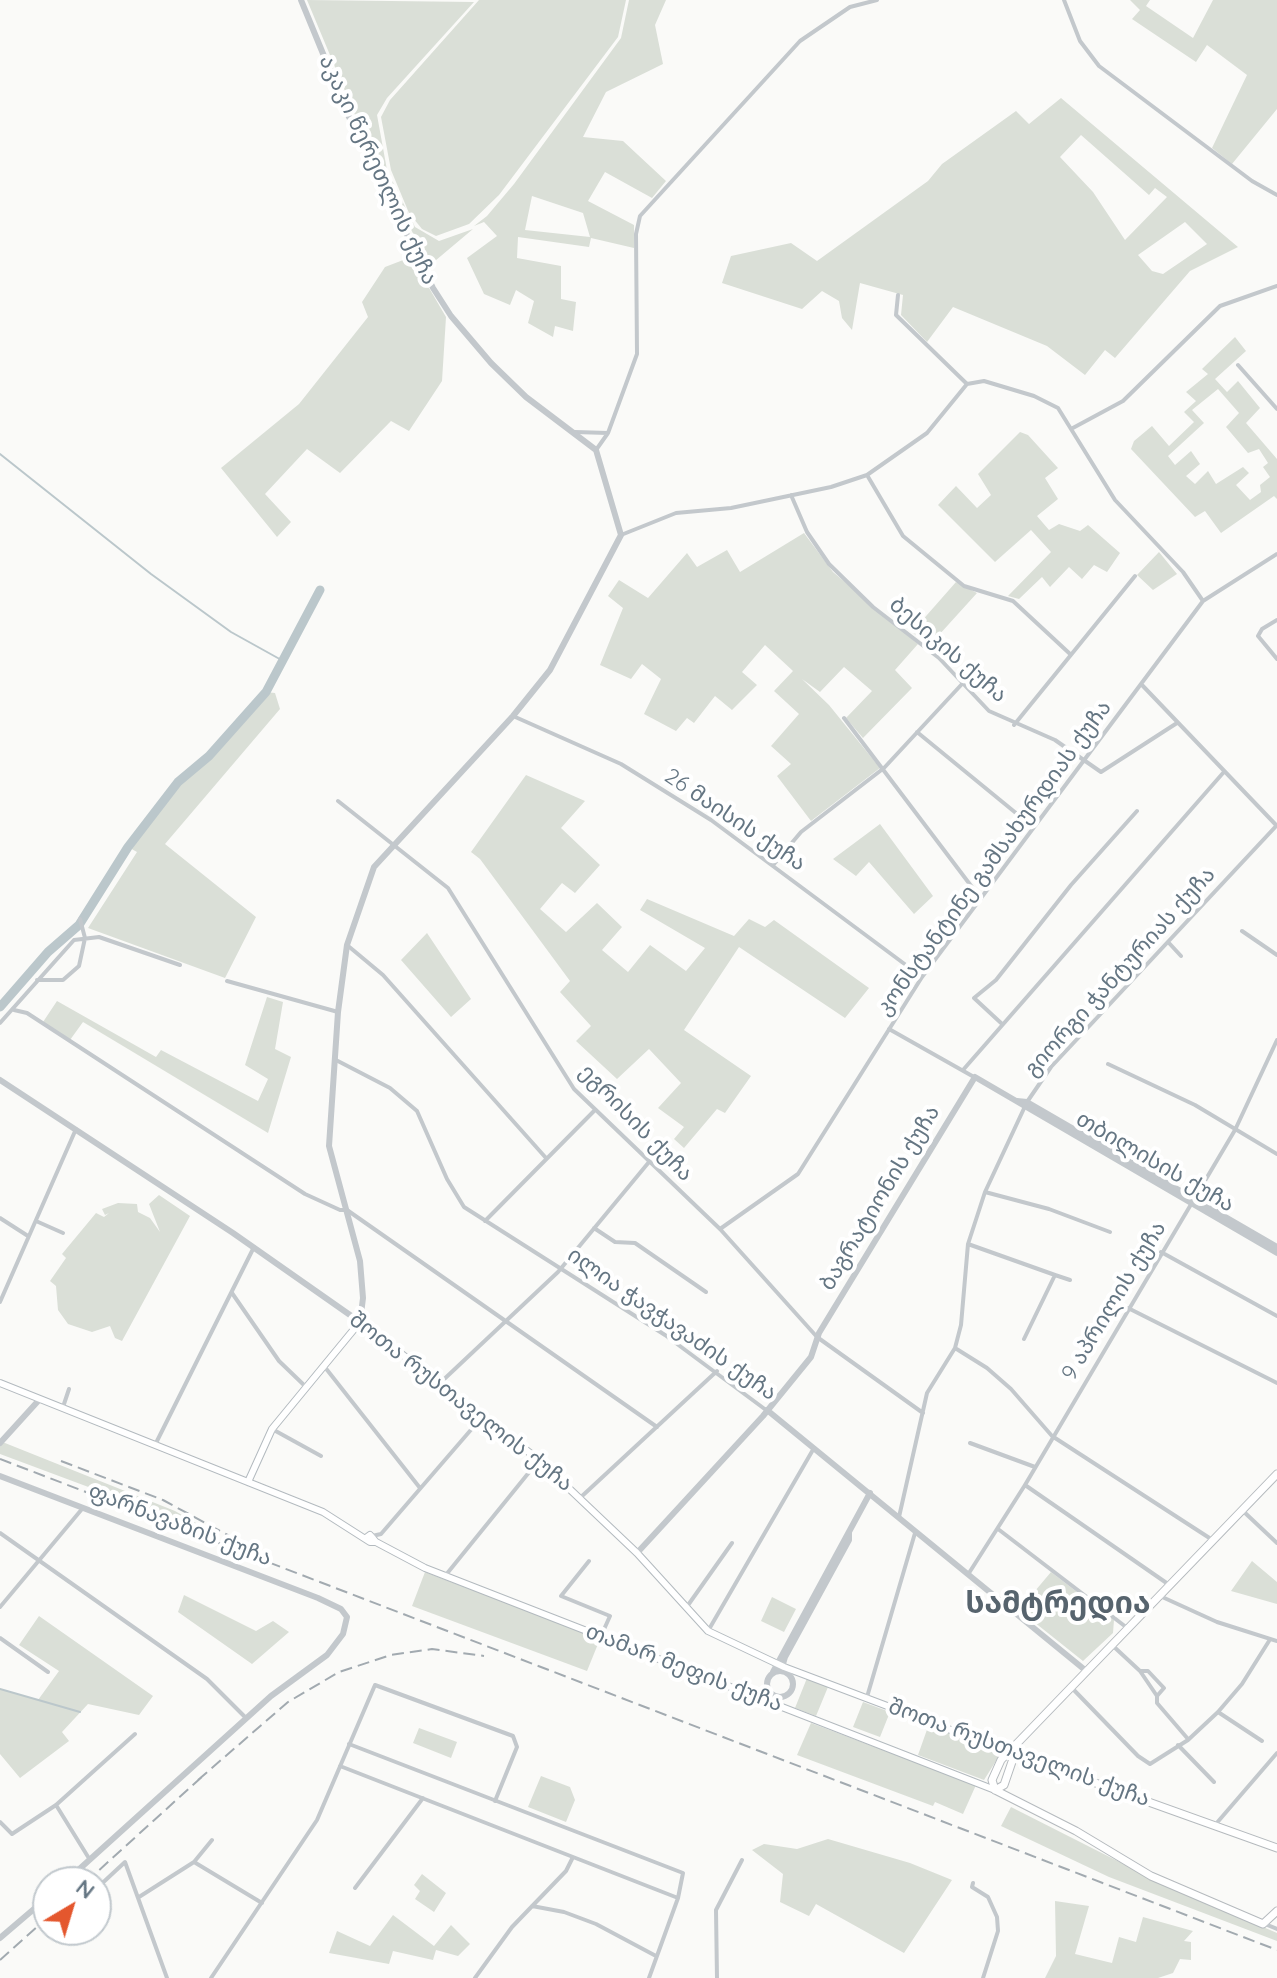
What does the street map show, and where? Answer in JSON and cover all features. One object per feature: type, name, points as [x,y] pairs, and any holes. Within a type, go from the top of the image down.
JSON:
[{"type":"main road","points":[[248,1482],[272,1429],[360,1322]]},
{"type":"main road","name":"შოთა რუსთაველის ქუჩა","points":[[360,1322],[483,1415],[581,1497],[708,1631],[775,1664],[1016,1755],[1277,1848]]},
{"type":"main road","name":"თამარ მეფის ქუჩა","points":[[0,1383],[326,1513],[444,1576],[995,1790]]},
{"type":"main road","points":[[995,1790],[1004,1785],[1019,1744],[1070,1686],[1277,1474]]},
{"type":"main road","points":[[1000,1749],[1019,1744]]},
{"type":"main road","points":[[1016,1755],[992,1780],[995,1790],[1076,1831],[1151,1876],[1263,1924],[1277,1911]]},
{"type":"street","name":"აკაკი წერეთლის ქუჩა","points":[[301,0],[349,117],[403,230],[451,316],[526,397],[596,450]]},
{"type":"street","points":[[621,535],[596,450],[608,433],[637,354],[636,234],[641,215],[800,41],[850,7],[877,0]]},
{"type":"street","points":[[1064,0],[1080,41],[1099,66],[1252,181],[1277,195]]},
{"type":"street","points":[[1071,429],[1123,401],[1220,306],[1277,286]]},
{"type":"street","points":[[898,295],[896,315],[967,384]]},
{"type":"street","points":[[1238,365],[1277,409]]},
{"type":"street","points":[[360,1322],[363,1298],[360,1261],[329,1146],[338,1012],[347,945],[374,867],[513,716],[550,670],[621,535],[676,513],[731,508],[867,475],[927,433],[967,384],[984,381],[1042,399],[1058,408],[1115,500],[1183,572],[1203,601]]},
{"type":"street","points":[[575,432],[608,433]]},
{"type":"street","points":[[867,475],[903,536],[964,586],[1013,601],[1069,653]]},
{"type":"street","name":"ბესიკის ქუჩა","points":[[791,495],[807,532],[829,564],[873,607],[939,658],[989,711],[1014,725],[1055,740],[1083,760]]},
{"type":"street","name":"კონსტანტინე გამსახურდიას ქუჩა","points":[[720,1229],[798,1174],[922,977],[1203,601],[1277,554]]},
{"type":"street","points":[[1014,725],[1069,653],[1135,576]]},
{"type":"street","points":[[1277,620],[1258,636],[1277,659]]},
{"type":"street","points":[[774,864],[801,832],[884,768],[962,684]]},
{"type":"street","points":[[1142,685],[1223,773],[1277,825]]},
{"type":"street","name":"26 მაისის ქუჩა","points":[[513,716],[621,764],[774,864],[922,977]]},
{"type":"street","points":[[844,718],[981,899]]},
{"type":"street","points":[[1083,760],[1101,772],[1109,770],[1177,723]]},
{"type":"street","points":[[917,732],[1034,828]]},
{"type":"street","points":[[963,1070],[1223,773]]},
{"type":"street","name":"ეგრისის ქუჩა","points":[[338,801],[448,888],[574,1089],[720,1229],[817,1337],[923,1413]]},
{"type":"street","points":[[1001,1023],[974,998],[996,980],[1071,885],[1137,811]]},
{"type":"street","name":"გიორგი ჭანტურიას ქუჩა","points":[[899,1517],[932,1383],[955,1348],[963,1313],[968,1244],[985,1192],[1026,1105],[1051,1067],[1277,825]]},
{"type":"street","points":[[37,980],[63,980],[76,972],[83,957],[85,938],[81,921]]},
{"type":"street","points":[[1242,931],[1277,955]]},
{"type":"street","points":[[0,1023],[74,940],[99,937],[180,965]]},
{"type":"street","points":[[1169,943],[1181,956]]},
{"type":"street","points":[[347,945],[383,975],[546,1158]]},
{"type":"street","points":[[227,981],[338,1012]]},
{"type":"street","points":[[14,1010],[27,1013],[305,1194],[347,1210],[657,1427]]},
{"type":"street","name":"თბილისის ქუჩა","points":[[889,1029],[1277,1250]]},
{"type":"street","name":"9 აპრილის ქუჩა","points":[[969,1573],[1025,1485],[1235,1130],[1277,1040]]},
{"type":"street","name":"ილია ჭავჭავაძის ქუჩა","points":[[334,1059],[390,1088],[417,1111],[447,1179],[464,1207],[717,1371],[1085,1670]]},
{"type":"street","points":[[1108,1064],[1195,1105],[1277,1154]]},
{"type":"street","name":"ბაგრატიონის ქუჩა","points":[[637,1553],[811,1357],[817,1337],[975,1077]]},
{"type":"street","name":"შოთა რუსთაველის ქუჩა","points":[[0,1080],[254,1247],[360,1322]]},
{"type":"street","points":[[485,1221],[595,1110]]},
{"type":"street","points":[[0,1302],[76,1129]]},
{"type":"street","points":[[440,1383],[561,1269],[649,1162]]},
{"type":"street","points":[[985,1192],[1049,1209],[1110,1232]]},
{"type":"street","points":[[0,1218],[29,1237]]},
{"type":"street","points":[[36,1221],[63,1233]]},
{"type":"street","points":[[594,1228],[615,1242],[635,1243],[706,1292]]},
{"type":"street","points":[[968,1244],[1070,1280]]},
{"type":"street","points":[[154,1446],[254,1247]]},
{"type":"street","points":[[1161,1252],[1277,1316]]},
{"type":"street","points":[[1024,1339],[1055,1275]]},
{"type":"street","points":[[232,1293],[279,1361],[306,1387]]},
{"type":"street","points":[[1128,1308],[1277,1383]]},
{"type":"street","points":[[955,1348],[987,1368],[1011,1389],[1052,1436],[1211,1540]]},
{"type":"street","points":[[324,1366],[420,1488]]},
{"type":"street","points":[[581,1497],[717,1371]]},
{"type":"street","points":[[62,1409],[69,1389]]},
{"type":"street","points":[[0,1443],[39,1400]]},
{"type":"street","points":[[370,1538],[381,1534],[483,1415]]},
{"type":"street","points":[[272,1429],[321,1456]]},
{"type":"street","points":[[970,1443],[1035,1467]]},
{"type":"street","points":[[708,1631],[814,1448]]},
{"type":"street","points":[[444,1576],[539,1460]]},
{"type":"street","name":"ფარნავაზის ქუჩა","points":[[0,1476],[318,1598],[346,1613],[347,1623],[335,1646],[246,1718]]},
{"type":"street","points":[[1025,1485],[1170,1586]]},
{"type":"street","points":[[769,1701],[766,1683],[775,1664],[870,1493]]},
{"type":"street","points":[[0,1607],[84,1507]]},
{"type":"street","points":[[1241,1510],[1277,1543]]},
{"type":"street","points":[[998,1529],[1127,1628]]},
{"type":"street","points":[[867,1697],[916,1530]]},
{"type":"street","points":[[777,1704],[793,1686],[784,1667],[785,1657],[849,1540],[849,1532]]},
{"type":"street","points":[[0,1533],[207,1679],[246,1718],[83,1866]]},
{"type":"street","points":[[686,1608],[732,1543]]},
{"type":"street","points":[[589,1561],[561,1596],[610,1616],[601,1636]]},
{"type":"street","points":[[1160,1596],[1217,1622],[1269,1641],[1277,1641]]},
{"type":"street","points":[[0,1638],[48,1672]]},
{"type":"street","points":[[1070,1686],[1145,1763],[1150,1764],[1188,1740],[1218,1712],[1242,1684],[1269,1641]]},
{"type":"street","points":[[1111,1644],[1140,1671],[1157,1696],[1157,1703],[1188,1740]]},
{"type":"street","points":[[1140,1671],[1148,1671],[1164,1688],[1157,1696]]},
{"type":"street","points":[[773,1672],[789,1674]]},
{"type":"street","points":[[211,1978],[317,1820],[371,1688],[379,1685],[513,1736],[517,1747],[495,1801]]},
{"type":"street","points":[[769,1692],[778,1697],[785,1696]]},
{"type":"street","points":[[1218,1712],[1262,1741]]},
{"type":"street","points":[[0,1822],[12,1834],[56,1805],[135,1734]]},
{"type":"street","points":[[349,1744],[683,1873],[678,1898],[649,1978]]},
{"type":"street","points":[[1178,1745],[1214,1782]]},
{"type":"street","points":[[1215,1825],[1277,1753]]},
{"type":"street","points":[[340,1766],[678,1898]]},
{"type":"street","points":[[355,1888],[423,1798]]},
{"type":"street","points":[[56,1805],[90,1860]]},
{"type":"street","points":[[139,1897],[194,1862],[212,1840]]},
{"type":"street","points":[[475,1978],[532,1906],[566,1871],[573,1857]]},
{"type":"street","points":[[717,1978],[716,1910],[742,1860]]},
{"type":"street","points":[[112,1874],[125,1862],[167,1978]]},
{"type":"street","points":[[194,1862],[262,1903]]},
{"type":"street","points":[[973,1883],[972,1887],[988,1897],[997,1917],[998,1931],[983,1978]]},
{"type":"street","points":[[532,1906],[564,1912],[596,1924],[656,1956]]},
{"type":"street","points":[[2,1933],[32,1910]]},
{"type":"street","points":[[1263,1924],[1277,1929]]},
{"type":"shaded area","points":[[307,0],[474,2],[387,98],[377,115],[387,170],[415,227],[439,241],[473,229],[429,266],[355,115]]},
{"type":"shaded area","points":[[479,0],[626,0],[618,37],[499,195],[469,224],[436,236],[422,229],[409,213],[391,170],[381,117],[390,100]]},
{"type":"shaded area","points":[[629,0],[666,0],[655,25],[663,64],[606,92],[583,137],[623,141],[666,181],[652,198],[605,172],[588,201],[634,225],[634,248],[591,238],[589,247],[518,237],[517,258],[561,266],[561,299],[576,302],[573,331],[555,326],[553,337],[528,323],[534,301],[516,290],[510,305],[484,294],[467,258],[497,236],[484,222],[474,226],[487,216],[514,184],[621,38]],"holes":[[[532,196],[583,213],[590,237],[525,230]]]},
{"type":"shaded area","points":[[1130,0],[1150,0],[1146,6],[1193,38],[1213,0],[1277,0],[1277,109],[1232,164],[1212,148],[1247,75],[1207,45],[1196,62],[1132,19],[1140,10]]},
{"type":"shaded area","points":[[1061,98],[1238,247],[1190,271],[1115,358],[1105,350],[1085,375],[1047,346],[953,307],[927,342],[901,315],[903,295],[860,283],[852,330],[842,318],[839,301],[822,291],[802,309],[722,283],[731,256],[791,243],[817,261],[928,181],[942,164],[1016,111],[1029,124]],"holes":[[[1081,135],[1149,195],[1155,188],[1167,197],[1125,240],[1093,192],[1060,157]],[[1185,222],[1207,244],[1163,274],[1152,271],[1138,255]]]},
{"type":"shaded area","points":[[411,257],[446,317],[442,381],[409,431],[391,421],[340,473],[307,449],[265,494],[291,522],[277,537],[221,468],[299,404],[368,317],[362,302],[385,267]]},
{"type":"shaded area","points":[[1235,337],[1246,351],[1215,379],[1227,392],[1238,381],[1260,408],[1246,423],[1277,459],[1277,499],[1274,496],[1221,533],[1205,511],[1195,517],[1131,449],[1134,441],[1152,426],[1169,446],[1194,422],[1184,412],[1196,401],[1186,392],[1208,374],[1202,369]],"holes":[[[1218,389],[1239,413],[1226,427],[1248,453],[1259,449],[1268,463],[1263,467],[1270,477],[1260,485],[1261,492],[1250,500],[1236,485],[1249,473],[1243,467],[1216,484],[1208,471],[1195,484],[1186,476],[1200,464],[1191,451],[1175,465],[1168,456],[1204,423],[1192,410]]]},
{"type":"shaded area","points":[[1020,432],[1028,435],[1058,468],[1045,478],[1058,499],[1037,516],[1049,530],[1059,524],[1080,531],[1088,525],[1120,553],[1107,572],[1094,565],[1082,579],[1069,567],[1050,587],[1042,577],[1019,599],[1008,596],[1051,552],[1031,530],[995,562],[938,505],[956,486],[977,508],[991,495],[978,474]]},
{"type":"shaded area","points":[[804,533],[833,572],[918,644],[895,670],[912,688],[863,738],[846,718],[872,691],[844,667],[820,692],[802,679],[829,705],[880,768],[811,821],[777,776],[791,764],[771,746],[799,714],[774,691],[793,671],[765,645],[742,672],[757,685],[732,710],[715,696],[694,723],[687,718],[676,731],[644,714],[661,679],[642,664],[631,679],[600,665],[623,608],[608,596],[619,580],[648,598],[687,553],[697,567],[727,550],[740,572]]},
{"type":"shaded area","points":[[1159,552],[1177,574],[1153,590],[1137,575]]},
{"type":"shaded area","points":[[956,582],[977,593],[929,646],[912,632]]},
{"type":"shaded area","points":[[266,692],[275,693],[280,709],[165,844],[256,917],[225,978],[88,928],[137,852],[128,847],[178,782],[209,756]]},
{"type":"shaded area","points":[[526,775],[585,801],[561,828],[600,865],[575,893],[562,883],[540,909],[566,932],[597,903],[622,927],[602,950],[628,972],[650,945],[686,971],[705,948],[640,910],[647,899],[734,936],[749,919],[765,927],[774,920],[869,988],[845,1018],[739,947],[684,1030],[751,1076],[725,1113],[717,1109],[684,1148],[674,1139],[684,1127],[658,1108],[681,1083],[649,1049],[617,1079],[576,1041],[591,1026],[560,992],[570,981],[480,859],[471,852]]},
{"type":"shaded area","points":[[880,824],[933,896],[914,914],[869,862],[856,876],[833,859]]},
{"type":"shaded area","points":[[427,933],[471,999],[451,1017],[401,960]]},
{"type":"shaded area","points":[[267,997],[283,1002],[275,1049],[291,1057],[268,1133],[83,1022],[70,1040],[43,1022],[57,1001],[156,1057],[161,1050],[258,1101],[268,1079],[245,1065]]},
{"type":"shaded area","points":[[159,1195],[190,1216],[122,1341],[115,1338],[110,1326],[92,1332],[68,1324],[58,1310],[56,1286],[50,1281],[66,1258],[62,1254],[96,1213],[104,1217],[109,1213],[105,1215],[102,1209],[118,1203],[137,1204],[138,1212],[150,1218],[160,1232],[149,1204]]},
{"type":"shaded area","points":[[0,1441],[175,1511],[217,1535],[0,1454]]},
{"type":"shaded area","points":[[1252,1561],[1277,1582],[1277,1604],[1231,1591]]},
{"type":"shaded area","points":[[425,1572],[600,1639],[587,1671],[412,1606]]},
{"type":"shaded area","points":[[1051,1572],[1114,1620],[1113,1633],[1083,1661],[1019,1610]]},
{"type":"shaded area","points":[[184,1595],[256,1631],[273,1621],[289,1632],[252,1664],[178,1612]]},
{"type":"shaded area","points":[[772,1597],[796,1609],[784,1632],[761,1621]]},
{"type":"shaded area","points":[[39,1616],[153,1696],[139,1715],[88,1704],[62,1732],[69,1741],[20,1778],[0,1754],[0,1689],[38,1700],[59,1671],[19,1645]]},
{"type":"shaded area","points":[[807,1678],[828,1687],[816,1716],[795,1708]]},
{"type":"shaded area","points":[[863,1702],[890,1712],[880,1737],[853,1727]]},
{"type":"shaded area","points":[[811,1723],[976,1785],[963,1814],[935,1802],[933,1806],[797,1755]]},
{"type":"shaded area","points":[[929,1724],[1001,1753],[984,1780],[918,1755]]},
{"type":"shaded area","points":[[419,1728],[457,1742],[451,1758],[413,1743]]},
{"type":"shaded area","points":[[541,1776],[570,1787],[575,1800],[566,1822],[528,1807]]},
{"type":"shaded area","points":[[1011,1807],[1157,1881],[1277,1933],[1277,1941],[1109,1877],[1001,1826]]},
{"type":"shaded area","points":[[828,1839],[910,1863],[952,1880],[904,1953],[816,1904],[809,1916],[780,1902],[783,1874],[752,1850],[764,1844],[797,1849]]},
{"type":"shaded area","points":[[422,1874],[446,1893],[434,1912],[415,1899],[420,1891],[414,1885]]},
{"type":"shaded area","points":[[1055,1901],[1089,1906],[1075,1954],[1112,1963],[1119,1937],[1136,1942],[1143,1917],[1193,1931],[1184,1941],[1191,1942],[1191,1960],[1180,1959],[1173,1973],[1158,1978],[1045,1978],[1056,1956]]},
{"type":"shaded area","points":[[393,1915],[434,1946],[451,1925],[470,1944],[458,1956],[436,1950],[433,1960],[393,1951],[389,1964],[329,1953],[337,1931],[370,1946]]},
{"type":"waterway","points":[[0,454],[151,574],[231,632],[285,662]]},
{"type":"waterway","points":[[0,1007],[48,952],[79,925],[128,847],[178,782],[209,756],[266,692],[320,590]]},
{"type":"waterway","points":[[0,1689],[80,1712]]},
{"type":"railway","points":[[0,1459],[1277,1950]]},
{"type":"railway","points":[[61,1461],[163,1500],[246,1545]]},
{"type":"railway","points":[[198,1780],[288,1702],[339,1672],[391,1655],[432,1649],[484,1656]]},
{"type":"railway","points":[[104,1866],[205,1774]]},
{"type":"railway","points":[[0,1960],[32,1931]]},
{"type":"district","name":"სამტრედია","points":[[1058,1604]]}]
